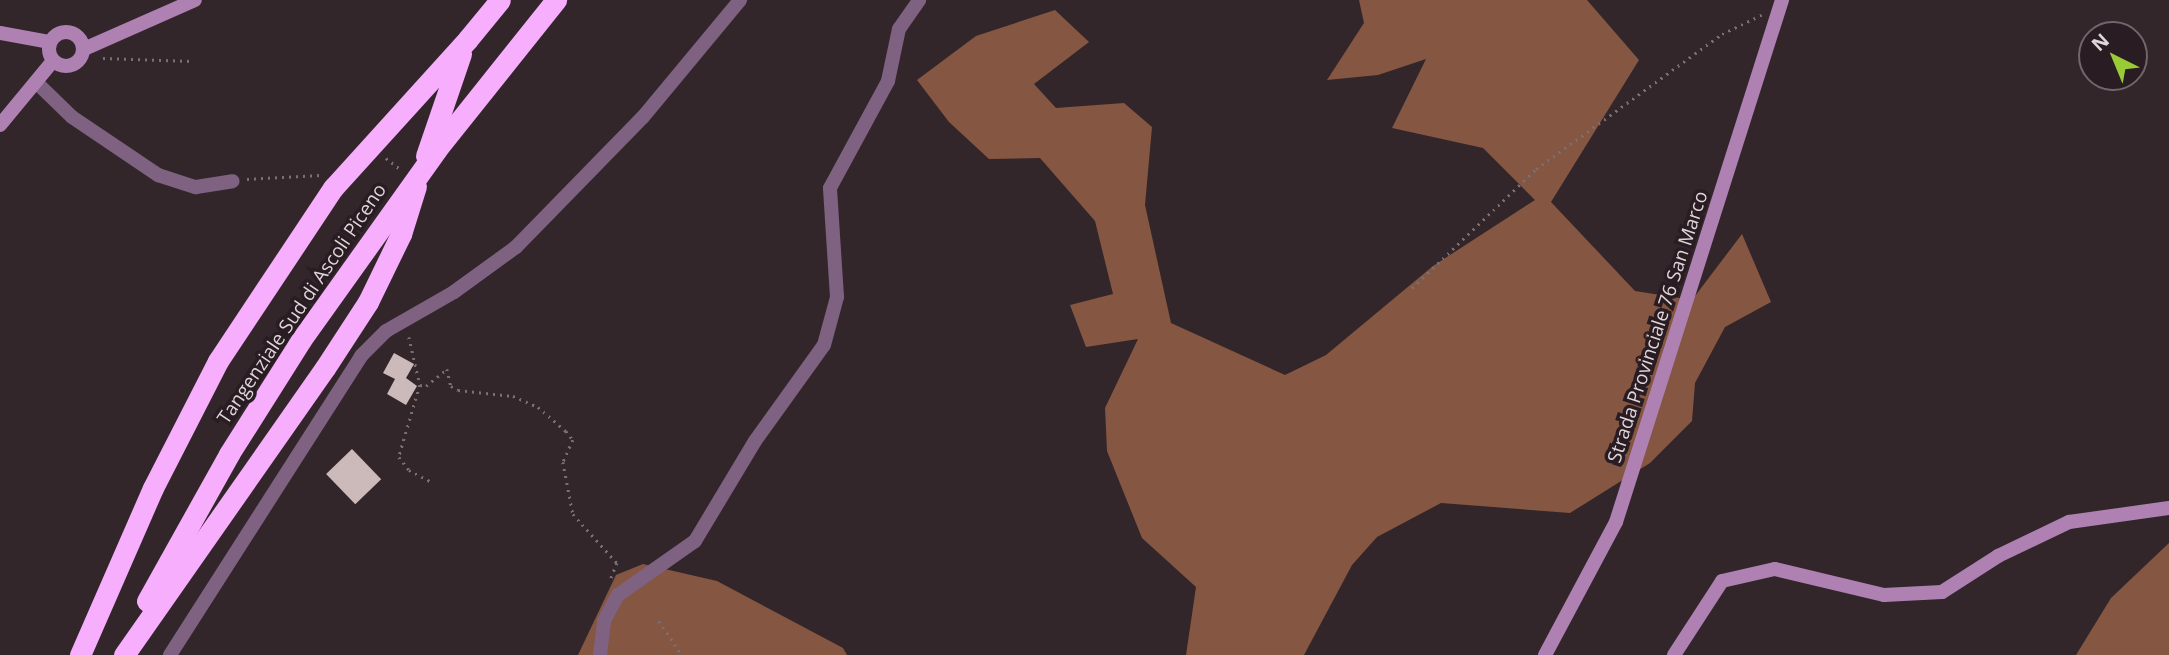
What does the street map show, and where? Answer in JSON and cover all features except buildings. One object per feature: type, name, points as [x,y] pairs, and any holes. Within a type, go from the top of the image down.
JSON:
[{"type":"highway","points":[[80,655],[153,488],[218,361],[333,188],[500,0]]},
{"type":"highway","name":"Tangenziale Sud di Ascoli Piceno","points":[[117,655],[229,454],[301,340],[437,149],[556,0]]},
{"type":"highway","points":[[124,655],[368,302],[401,234],[444,98],[468,39]]},
{"type":"street","points":[[53,61],[71,65],[83,53],[195,0]]},
{"type":"street","points":[[170,655],[361,356],[386,331],[454,292],[516,247],[643,117],[740,0]]},
{"type":"street","points":[[600,655],[604,621],[618,595],[695,541],[755,441],[824,345],[837,297],[830,188],[887,81],[899,29],[919,0]]},
{"type":"street","name":"Strada Provinciale 76 San Marco","points":[[1545,655],[1616,522],[1782,2]]},
{"type":"street","points":[[0,33],[50,41],[61,32],[73,33],[83,53]]},
{"type":"street","points":[[0,125],[38,84],[53,61],[50,41]]},
{"type":"street","points":[[38,84],[72,117],[158,175],[196,187],[233,181]]},
{"type":"street","points":[[1674,655],[1722,580],[1776,569],[1884,595],[1942,592],[1998,556],[2069,522],[2169,508]]},
{"type":"path","points":[[1412,288],[1536,169],[1722,34],[1782,2]]},
{"type":"path","points":[[83,53],[192,61]]},
{"type":"path","points":[[408,331],[420,385],[399,457],[409,470],[432,482]]},
{"type":"path","points":[[420,385],[426,386],[447,369],[451,386],[458,390],[513,396],[538,407],[566,430],[573,440],[563,462],[573,514],[617,563],[607,589]]},
{"type":"path","points":[[659,621],[682,655]]},
{"type":"shaded area","points":[[1359,0],[1587,0],[1639,60],[1551,202],[1635,291],[1692,300],[1742,234],[1771,302],[1725,327],[1695,383],[1692,421],[1650,463],[1570,513],[1441,503],[1377,537],[1352,565],[1304,655],[1186,655],[1196,587],[1142,538],[1107,451],[1105,408],[1138,339],[1086,347],[1070,305],[1113,294],[1095,221],[1040,158],[989,159],[949,122],[917,80],[976,36],[1055,10],[1089,42],[1034,84],[1056,108],[1124,103],[1152,127],[1145,205],[1171,323],[1285,375],[1326,355],[1433,266],[1535,200],[1483,148],[1392,128],[1426,59],[1378,75],[1327,80],[1364,23]]},
{"type":"shaded area","points":[[2169,543],[2169,655],[2076,655],[2111,598]]},
{"type":"shaded area","points":[[643,564],[717,581],[843,648],[847,655],[578,655],[616,575]]}]
